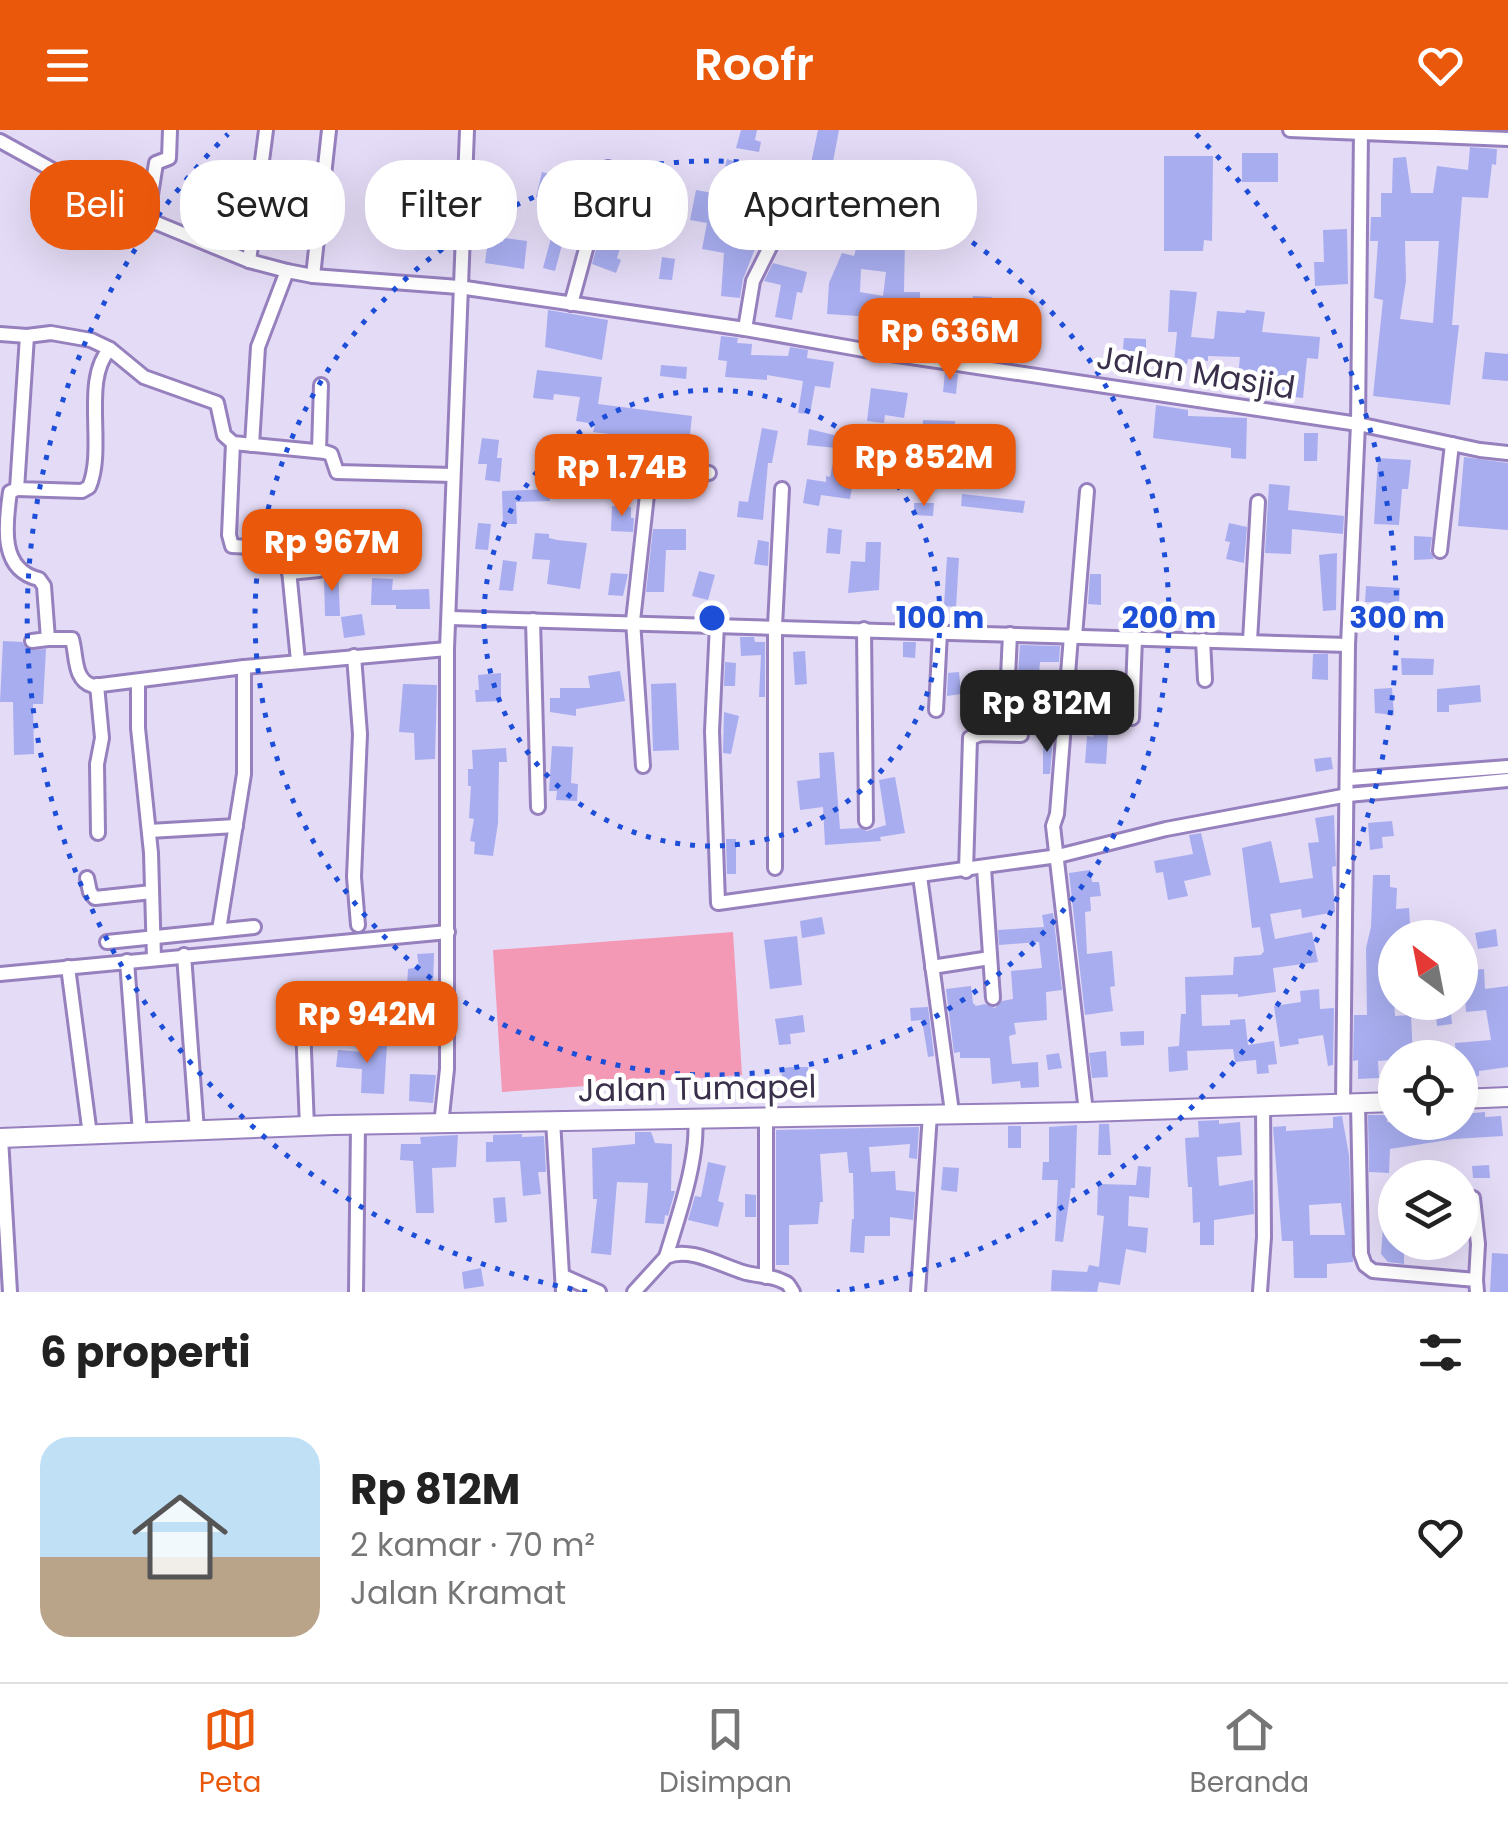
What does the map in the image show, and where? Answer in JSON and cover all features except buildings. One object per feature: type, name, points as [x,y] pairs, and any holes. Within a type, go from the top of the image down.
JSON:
[{"type":"street","points":[[160,161],[169,158],[170,130]]},
{"type":"street","points":[[249,261],[266,130]]},
{"type":"street","points":[[313,276],[329,130]]},
{"type":"street","points":[[441,1125],[447,1069],[447,649],[467,130]]},
{"type":"street","points":[[1290,130],[1508,139]]},
{"type":"street","points":[[1361,131],[1358,424],[1348,645],[1351,1103],[1361,1254],[1365,1265],[1373,1271],[1476,1286],[1477,1260]]},
{"type":"street","name":"Jalan Masjid","points":[[0,141],[36,160]]},
{"type":"street","name":"Jalan Masjid","points":[[160,225],[249,261],[313,276],[459,287],[746,329],[1358,424],[1508,453]]},
{"type":"street","points":[[571,304],[586,250]]},
{"type":"street","points":[[746,329],[752,281],[768,250]]},
{"type":"street","points":[[252,446],[259,340],[286,271]]},
{"type":"street","points":[[0,334],[69,336],[110,349],[144,378],[217,403],[224,435],[232,444],[319,450],[331,454],[338,472],[452,475]]},
{"type":"street","points":[[17,489],[28,336]]},
{"type":"street","points":[[48,639],[42,581],[18,572],[7,554],[10,492],[82,491],[89,487],[94,472],[98,374],[110,349]]},
{"type":"street","points":[[319,450],[321,384]]},
{"type":"street","points":[[232,444],[232,546],[306,550]]},
{"type":"street","points":[[1440,551],[1452,444]]},
{"type":"street","points":[[561,457],[644,462],[650,468],[709,473]]},
{"type":"street","points":[[643,766],[633,621],[650,468]]},
{"type":"street","points":[[775,868],[775,626],[782,489]]},
{"type":"street","points":[[1086,1112],[1054,832],[1087,491]]},
{"type":"street","points":[[1250,642],[1258,502]]},
{"type":"street","points":[[287,550],[298,662]]},
{"type":"street","points":[[289,573],[319,570]]},
{"type":"street","points":[[450,618],[1348,645]]},
{"type":"street","points":[[533,620],[538,807]]},
{"type":"street","points":[[717,624],[712,732],[718,903],[920,876],[967,865],[984,868],[1058,856],[1348,787],[1508,768]]},
{"type":"street","points":[[864,629],[866,821]]},
{"type":"street","points":[[936,710],[940,632]]},
{"type":"street","points":[[988,734],[989,703],[1006,699],[1010,634]]},
{"type":"street","points":[[1132,718],[1135,638]]},
{"type":"street","points":[[32,641],[72,639],[79,675],[87,684],[97,686],[244,667],[447,649]]},
{"type":"street","points":[[1203,640],[1205,680]]},
{"type":"street","points":[[354,656],[360,734],[354,877],[358,925]]},
{"type":"street","points":[[219,930],[244,774],[244,667]]},
{"type":"street","points":[[138,682],[154,948]]},
{"type":"street","points":[[97,686],[102,738],[97,764],[98,832]]},
{"type":"street","points":[[967,865],[970,738],[1021,735]]},
{"type":"street","points":[[1348,787],[1508,780]]},
{"type":"street","points":[[149,831],[236,826]]},
{"type":"street","points":[[984,868],[993,998]]},
{"type":"street","points":[[920,876],[952,1112]]},
{"type":"street","points":[[87,878],[95,898],[152,892]]},
{"type":"street","points":[[0,974],[127,961],[154,948],[219,930],[254,927]]},
{"type":"street","points":[[107,942],[184,955],[448,929]]},
{"type":"street","points":[[184,955],[197,1131]]},
{"type":"street","points":[[932,967],[990,958]]},
{"type":"street","points":[[127,961],[140,1133]]},
{"type":"street","points":[[68,967],[90,1135]]},
{"type":"street","points":[[302,1000],[307,1127]]},
{"type":"street","points":[[1478,1098],[1508,1097]]},
{"type":"street","name":"Jalan Tumapel","points":[[1,1138],[358,1125],[1086,1112],[1378,1102]]},
{"type":"street","points":[[1260,1292],[1264,1237],[1263,1106]]},
{"type":"street","points":[[918,1292],[930,1114]]},
{"type":"street","points":[[766,1117],[766,1277]]},
{"type":"street","points":[[666,1257],[692,1158],[696,1118]]},
{"type":"street","points":[[553,1120],[563,1292]]},
{"type":"street","points":[[356,1292],[358,1125]]},
{"type":"street","points":[[1,1138],[10,1292]]},
{"type":"street","points":[[634,1292],[673,1254],[690,1255],[788,1284],[792,1292]]},
{"type":"street","points":[[563,1276],[599,1292]]},
{"type":"shaded area","points":[[733,932],[742,1075],[502,1092],[493,950]]}]
